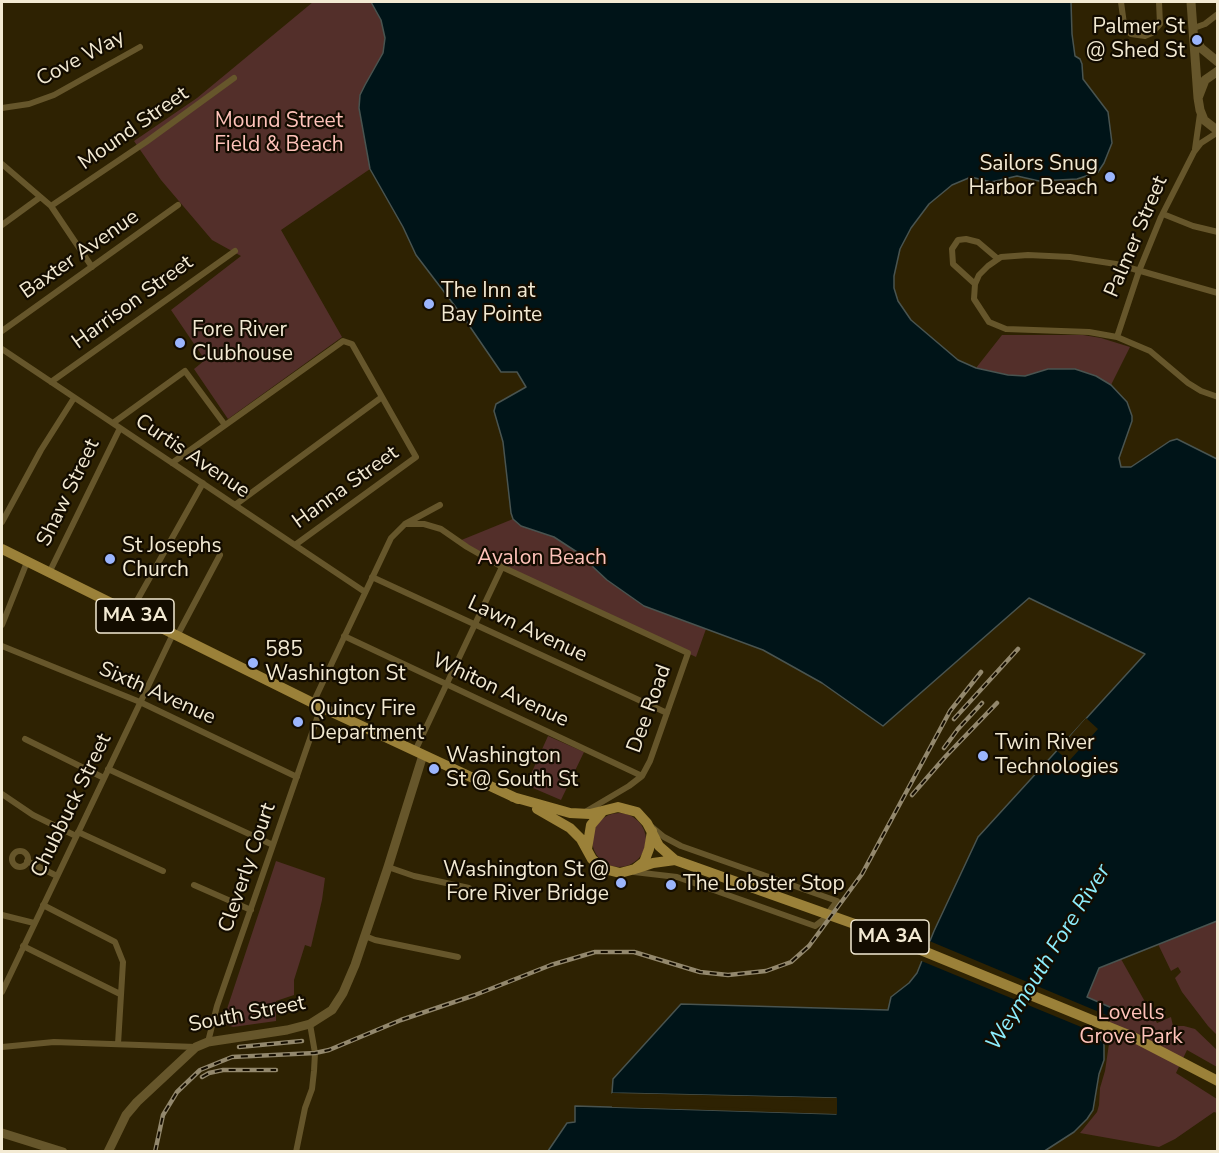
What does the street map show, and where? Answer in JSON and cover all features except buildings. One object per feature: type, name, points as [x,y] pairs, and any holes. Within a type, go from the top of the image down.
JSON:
[{"type":"main road","points":[[1191,2],[1200,111],[1204,120],[1218,132]]},
{"type":"main road","points":[[1194,28],[1201,48],[1218,62]]},
{"type":"main road","points":[[1198,98],[1205,80],[1218,71]]},
{"type":"main road","name":"MA 3A","points":[[2,549],[317,705],[513,797],[570,828],[592,858],[608,870],[620,873],[653,863],[675,860]]},
{"type":"main road","name":"South Street","points":[[196,1047],[208,1042],[287,1030],[310,1024],[332,1010],[343,993],[365,936],[388,867],[419,753]]},
{"type":"main road","name":"MA 3A","points":[[513,797],[559,811],[581,814],[618,807],[636,812],[650,827],[659,846],[675,860],[886,935],[1133,1037],[1218,1081]]},
{"type":"main road","points":[[587,849],[591,825],[604,810]]},
{"type":"main road","points":[[632,871],[647,856],[650,827]]},
{"type":"main road","points":[[108,1152],[126,1115],[196,1047]]},
{"type":"main road","points":[[2,1133],[63,1152]]},
{"type":"street","points":[[1121,2],[1126,30],[1136,36],[1152,33],[1160,24],[1159,2]]},
{"type":"street","points":[[1194,28],[1205,24],[1218,14]]},
{"type":"street","name":"Cove Way","points":[[2,108],[29,104],[54,95],[140,46]]},
{"type":"street","name":"Mound Street","points":[[51,206],[146,142],[234,78]]},
{"type":"street","name":"Palmer Street","points":[[1194,152],[1200,111]]},
{"type":"street","name":"Palmer Street","points":[[1117,337],[1139,271],[1163,214],[1194,152],[1201,143],[1218,132]]},
{"type":"street","points":[[2,164],[51,206],[92,267]]},
{"type":"street","points":[[2,225],[39,198]]},
{"type":"street","name":"Baxter Avenue","points":[[2,331],[178,205]]},
{"type":"street","points":[[1163,214],[1193,226],[1218,232]]},
{"type":"street","points":[[975,284],[953,264],[952,249],[958,240],[978,242],[998,260]]},
{"type":"street","name":"Harrison Street","points":[[51,382],[235,251]]},
{"type":"street","points":[[1218,292],[1116,264],[1070,257],[1028,255],[1001,257],[978,275],[974,299],[989,322],[1006,329],[1089,332],[1117,337],[1150,351],[1188,383],[1218,397]]},
{"type":"street","points":[[172,463],[339,344],[348,341],[356,347],[382,397],[235,505]]},
{"type":"street","name":"Curtis Avenue","points":[[2,349],[365,592]]},
{"type":"street","points":[[113,423],[185,371],[225,425]]},
{"type":"street","name":"Hanna Street","points":[[295,545],[416,457],[382,397]]},
{"type":"street","points":[[2,522],[41,450],[74,398]]},
{"type":"street","name":"Shaw Street","points":[[49,573],[120,428]]},
{"type":"street","points":[[130,613],[203,483]]},
{"type":"street","points":[[405,525],[440,505]]},
{"type":"street","points":[[405,525],[424,524],[441,529],[502,567],[446,684],[419,753]]},
{"type":"street","name":"Cleverly Court","points":[[208,1042],[217,1006],[297,777],[317,705],[344,636],[391,538],[405,525]]},
{"type":"street","name":"Chubbuck Street","points":[[2,991],[140,702],[220,555]]},
{"type":"street","points":[[2,625],[27,562]]},
{"type":"street","name":"Dee Road","points":[[502,567],[688,653],[650,761],[642,776],[581,814]]},
{"type":"street","name":"Lawn Avenue","points":[[372,577],[667,713]]},
{"type":"street","name":"Whiton Avenue","points":[[344,636],[642,776]]},
{"type":"street","name":"Sixth Avenue","points":[[2,646],[140,702],[297,777]]},
{"type":"street","points":[[25,739],[104,778]]},
{"type":"street","points":[[108,769],[273,845]]},
{"type":"street","points":[[2,794],[33,815],[163,871]]},
{"type":"street","points":[[632,871],[677,877],[815,926],[823,920],[837,901],[681,846],[650,827]]},
{"type":"street","points":[[27,861],[57,876]]},
{"type":"street","points":[[388,867],[414,876],[470,888]]},
{"type":"street","points":[[194,885],[251,910]]},
{"type":"street","points":[[43,905],[115,942],[123,962],[118,1044]]},
{"type":"street","points":[[2,915],[34,923]]},
{"type":"street","points":[[365,936],[458,957]]},
{"type":"street","points":[[23,946],[120,994]]},
{"type":"street","points":[[296,1152],[305,1108],[312,1089],[314,1071],[315,1053],[310,1024]]},
{"type":"street","name":"South Street","points":[[2,1047],[54,1042],[196,1047]]},
{"type":"green space","name":"Mound Street Field & Beach","points":[[313,2],[371,2],[381,20],[385,37],[383,53],[360,95],[359,108],[370,169],[281,230],[342,337],[228,419],[194,369],[205,360],[171,310],[241,256],[212,240],[161,180],[134,141],[197,98]]},
{"type":"green space","points":[[1002,335],[1083,335],[1130,347],[1111,385],[1096,376],[1075,369],[1048,369],[1025,376],[976,368]]},
{"type":"green space","name":"Avalon Beach","points":[[513,519],[521,526],[554,537],[577,552],[607,580],[644,606],[706,629],[696,657],[502,567],[459,541]]},
{"type":"green space","points":[[548,736],[584,752],[561,800],[526,785]]},
{"type":"green space","points":[[614,813],[624,813],[634,817],[642,825],[646,840],[642,855],[634,863],[624,867],[614,867],[604,863],[596,855],[592,845],[592,835],[596,825],[604,817]]},
{"type":"green space","points":[[276,861],[325,878],[311,947],[305,945],[294,980],[294,995],[276,1001],[276,1021],[233,1027],[224,1024],[225,1015]]},
{"type":"green space","points":[[1217,921],[1217,1035],[1182,992],[1175,978],[1181,972],[1178,967],[1171,971],[1158,944]]},
{"type":"green space","name":"Lovells Grove Park","points":[[1121,959],[1157,1023],[1171,1017],[1173,1026],[1195,1029],[1217,1050],[1217,1067],[1187,1050],[1176,1073],[1217,1099],[1217,1113],[1214,1112],[1175,1139],[1159,1147],[1080,1133],[1097,1112],[1099,1105],[1109,1044],[1099,1039],[1112,1008],[1087,997],[1099,968]]},
{"type":"water","name":"Weymouth Fore River","points":[[371,2],[1071,2],[1075,56],[1082,64],[1083,79],[1108,112],[1112,143],[1104,163],[1098,172],[1077,179],[1039,181],[1017,176],[991,182],[971,177],[952,185],[929,204],[911,228],[900,249],[894,276],[894,288],[898,301],[911,320],[958,360],[976,368],[1008,375],[1025,376],[1048,369],[1075,369],[1096,376],[1111,385],[1127,402],[1132,416],[1119,458],[1121,467],[1131,467],[1170,441],[1177,439],[1217,459],[1217,921],[1099,968],[1087,997],[1112,1008],[1099,1039],[1104,1042],[1104,1060],[1099,1074],[1093,1110],[1074,1132],[1043,1152],[548,1151],[567,1123],[575,1122],[575,1106],[836,1114],[836,1098],[612,1093],[613,1079],[681,1004],[888,1010],[891,997],[909,983],[917,973],[978,837],[1145,654],[1029,598],[883,726],[822,683],[763,650],[644,606],[607,580],[577,552],[554,537],[521,526],[513,519],[511,513],[503,442],[494,411],[496,404],[526,387],[517,372],[501,372],[464,318],[416,255],[370,169],[359,108],[360,95],[383,53],[385,38],[381,20]]},
{"type":"pier","points":[[1086,718],[1098,729],[1069,761],[1057,751]]},
{"type":"pier","points":[[927,940],[1111,1017],[1103,1036],[919,960]]},
{"type":"pier","points":[[612,1093],[837,1098],[837,1114],[612,1107],[612,1104],[834,1111],[834,1101],[612,1096]]},
{"type":"railway","points":[[954,719],[1018,649]]},
{"type":"railway","points":[[155,1152],[163,1115],[177,1092],[200,1070],[232,1057],[315,1053],[329,1050],[401,1020],[475,995],[551,965],[595,952],[634,952],[700,972],[728,975],[766,971],[791,962],[809,946],[862,874],[950,711],[981,672]]},
{"type":"railway","points":[[944,748],[982,703]]},
{"type":"railway","points":[[912,795],[997,703]]},
{"type":"railway","points":[[239,1047],[302,1041]]},
{"type":"railway","points":[[202,1077],[223,1070],[276,1070]]},
{"type":"place","name":"Palmer St @ Shed St","points":[[1197,40]]},
{"type":"place","name":"Sailors Snug Harbor Beach","points":[[1110,177]]},
{"type":"place","name":"The Inn at Bay Pointe","points":[[429,304]]},
{"type":"place","name":"Fore River Clubhouse","points":[[180,343]]},
{"type":"place","name":"St Josephs Church","points":[[110,559]]},
{"type":"place","name":"585 Washington St","points":[[253,663]]},
{"type":"place","name":"Quincy Fire Department","points":[[298,722]]},
{"type":"place","name":"Twin River Technologies","points":[[983,756]]},
{"type":"place","name":"Washington St @ South St","points":[[434,769]]},
{"type":"place","name":"Washington St @ Fore River Bridge","points":[[621,883]]},
{"type":"place","name":"The Lobster Stop","points":[[671,885]]}]
